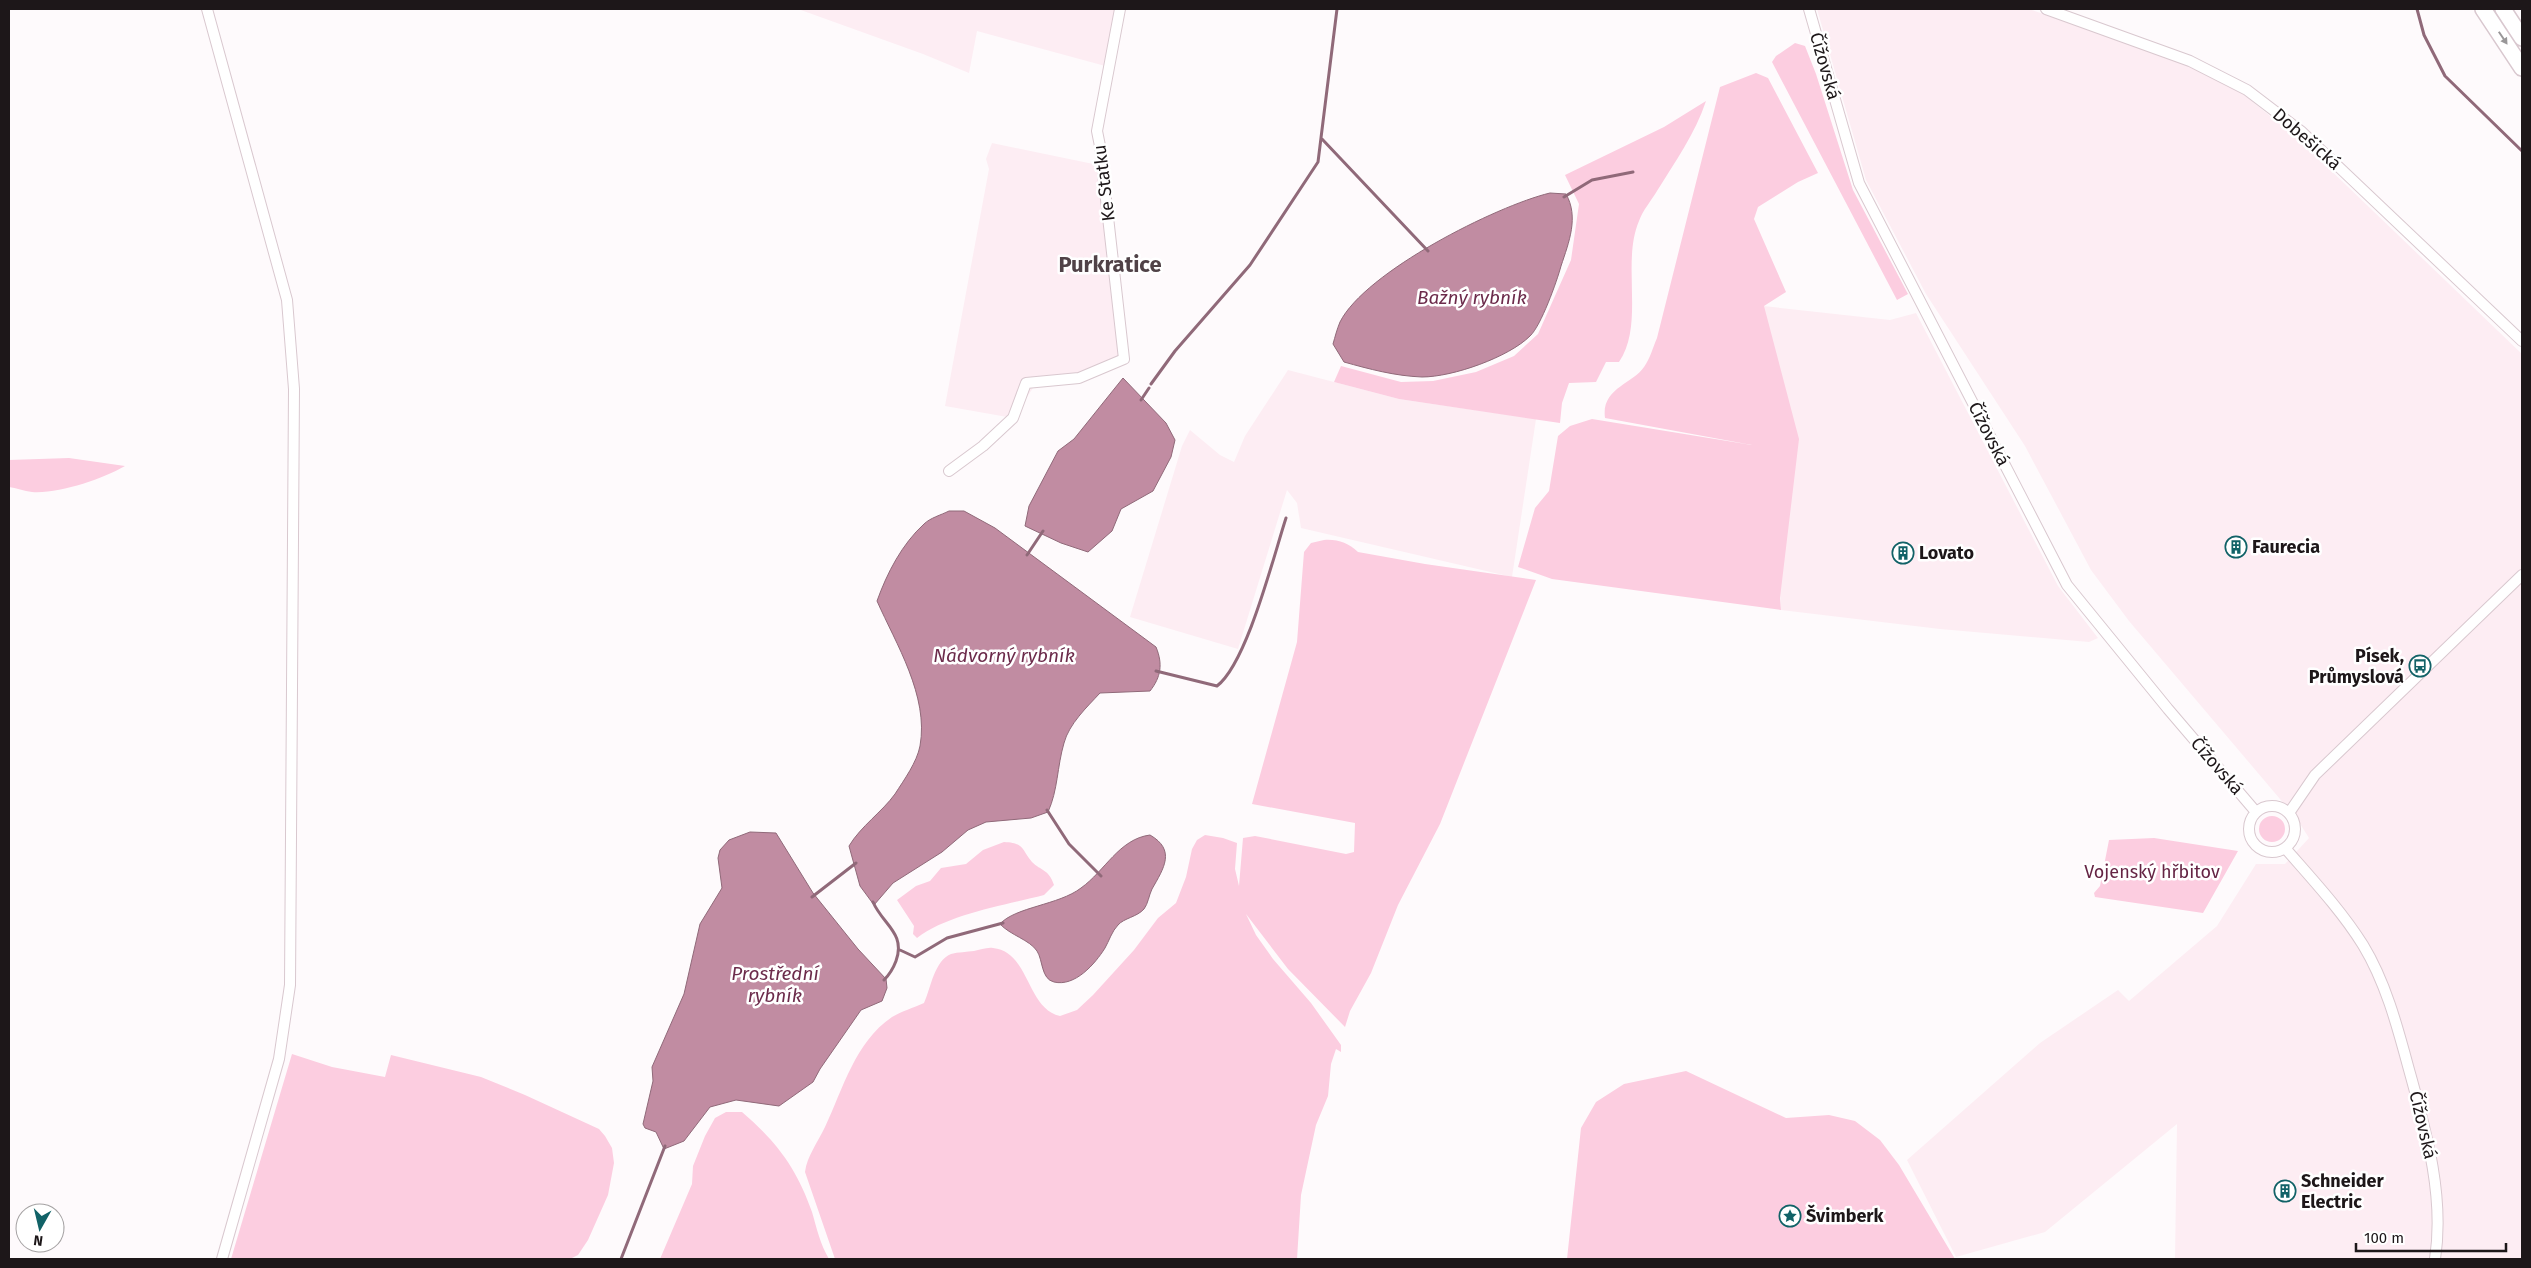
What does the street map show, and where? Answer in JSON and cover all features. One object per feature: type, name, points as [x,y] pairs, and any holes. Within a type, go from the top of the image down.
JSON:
[{"type":"highway","points":[[2483,9],[2522,68]]},
{"type":"highway","points":[[2503,9],[2522,38]]},
{"type":"street","points":[[207,9],[287,300],[294,388],[290,985],[279,1059],[222,1259]]},
{"type":"street","name":"Ke Statku","points":[[949,471],[983,446],[1013,418],[1026,383],[1079,378],[1124,359],[1102,160],[1097,131],[1120,9]]},
{"type":"street","name":"Čížovská","points":[[1809,9],[1858,183],[2067,584],[2168,709],[2256,812]]},
{"type":"street","name":"Dobešická","points":[[2046,9],[2190,61],[2247,90],[2302,132],[2522,341]]},
{"type":"street","points":[[2285,848],[2292,840],[2295,831],[2294,822],[2289,813],[2315,776],[2522,575]]},
{"type":"street","name":"Čížovská","points":[[2289,813],[2280,807],[2270,806],[2256,812],[2251,820],[2249,829],[2254,843],[2268,851],[2285,848],[2343,917],[2364,946],[2381,980],[2401,1040],[2424,1122],[2434,1172],[2437,1213],[2434,1259]]},
{"type":"shaded area","points":[[798,9],[1120,9],[1109,67],[977,31],[969,73],[923,54]]},
{"type":"shaded area","points":[[1817,9],[2029,9],[2189,66],[2220,80],[2243,94],[2296,137],[2522,354],[2522,1259],[2175,1259],[2177,1124],[2045,1232],[1956,1257],[1907,1160],[2040,1043],[2118,990],[2129,1001],[2217,926],[2256,864],[2285,864],[2309,838],[2297,819],[2129,621],[2091,570],[2025,446],[1926,294],[1866,180]]},
{"type":"shaded area","points":[[992,143],[1103,166],[1124,359],[1113,367],[1035,385],[1013,418],[945,406],[989,169],[986,159]]},
{"type":"shaded area","points":[[1763,306],[1890,320],[1916,313],[2058,586],[2098,638],[2089,642],[1940,629],[1781,610]]},
{"type":"shaded area","points":[[1288,370],[1399,399],[1536,419],[1512,577],[1301,528],[1297,503],[1287,490],[1238,649],[1130,617],[1182,446],[1190,430],[1220,455],[1234,462],[1245,436]]},
{"type":"green space","points":[[1795,43],[1805,46],[1816,74],[1853,190],[1908,294],[1897,300],[1772,62],[1776,56]]},
{"type":"green space","points":[[1756,73],[1768,78],[1818,173],[1798,182],[1758,207],[1754,219],[1786,292],[1764,306],[1799,439],[1780,598],[1781,610],[1552,579],[1518,567],[1535,508],[1549,491],[1558,436],[1570,426],[1592,419],[1752,445],[1605,418],[1605,408],[1613,393],[1644,367],[1657,338],[1720,87]]},
{"type":"green space","points":[[1706,101],[1678,158],[1639,221],[1632,255],[1632,312],[1631,330],[1627,347],[1619,362],[1606,362],[1596,382],[1569,383],[1562,403],[1560,423],[1399,399],[1334,382],[1341,366],[1401,382],[1433,381],[1476,372],[1514,356],[1538,334],[1571,260],[1579,204],[1565,175],[1664,127]]},
{"type":"green space","points":[[69,458],[125,466],[105,476],[55,491],[32,492],[9,487],[9,460]]},
{"type":"green space","points":[[1324,540],[1342,542],[1358,552],[1536,580],[1440,824],[1398,905],[1371,973],[1350,1011],[1345,1027],[1288,969],[1246,914],[1256,935],[1273,959],[1311,1003],[1341,1045],[1341,1052],[1336,1049],[1331,1064],[1328,1096],[1316,1125],[1301,1195],[1297,1259],[835,1259],[805,1172],[808,1160],[825,1127],[851,1067],[868,1039],[892,1017],[924,1003],[937,969],[945,958],[954,953],[988,948],[1005,952],[1014,959],[1021,969],[1040,1003],[1049,1011],[1060,1016],[1077,1010],[1093,995],[1134,950],[1158,918],[1176,903],[1186,877],[1192,849],[1197,840],[1205,835],[1237,843],[1235,869],[1239,886],[1243,838],[1255,836],[1346,854],[1354,852],[1355,823],[1252,804],[1297,642],[1304,552],[1311,543]]},
{"type":"green space","points":[[2272,816],[2281,820],[2285,829],[2281,838],[2272,842],[2263,838],[2259,829],[2263,820]]},
{"type":"green space","name":"Vojenský hřbitov","points":[[2154,838],[2238,851],[2203,913],[2095,897],[2094,893],[2100,886],[2109,840]]},
{"type":"green space","points":[[1004,842],[1019,845],[1035,865],[1050,876],[1054,885],[1044,895],[961,916],[917,938],[913,934],[914,926],[897,900],[916,886],[930,881],[941,868],[966,864],[983,850]]},
{"type":"green space","points":[[292,1054],[332,1067],[385,1077],[391,1055],[481,1077],[599,1129],[612,1148],[614,1163],[608,1195],[588,1240],[578,1255],[570,1259],[231,1259]]},
{"type":"green space","points":[[1686,1071],[1786,1118],[1829,1115],[1855,1121],[1880,1140],[1899,1165],[1955,1259],[1567,1259],[1581,1128],[1596,1102],[1624,1084]]},
{"type":"green space","points":[[726,1112],[742,1112],[766,1134],[785,1157],[800,1182],[829,1259],[660,1259],[692,1184],[693,1166],[705,1136],[715,1118]]},
{"type":"water","name":"Bažný rybník","points":[[1550,193],[1566,194],[1572,212],[1571,230],[1556,282],[1544,313],[1534,331],[1521,344],[1495,358],[1464,370],[1435,376],[1402,375],[1344,362],[1333,344],[1340,322],[1354,303],[1376,283],[1403,263],[1466,226],[1526,200]]},
{"type":"water","points":[[1123,378],[1166,423],[1175,440],[1171,457],[1153,491],[1121,509],[1112,531],[1088,552],[1061,543],[1025,526],[1029,506],[1058,451],[1074,439]]},
{"type":"water","name":"Nádvorný rybník","points":[[949,511],[964,511],[995,528],[1156,647],[1160,659],[1160,670],[1157,681],[1150,691],[1100,693],[1079,716],[1066,736],[1054,795],[1048,812],[1031,818],[986,822],[968,830],[942,852],[893,883],[874,905],[860,886],[849,846],[859,832],[890,801],[906,777],[920,746],[922,727],[920,708],[909,671],[877,601],[890,570],[916,532],[932,518]]},
{"type":"water","name":"Prostřední rybník","points":[[750,832],[776,833],[813,893],[858,949],[886,979],[887,988],[882,1001],[861,1010],[813,1082],[779,1106],[736,1100],[710,1107],[684,1141],[664,1149],[656,1132],[645,1128],[643,1124],[653,1081],[652,1067],[684,994],[700,924],[722,888],[718,858],[720,850],[729,840]]},
{"type":"water","points":[[1150,835],[1163,847],[1165,860],[1147,905],[1138,914],[1118,925],[1101,954],[1084,973],[1077,978],[1062,983],[1050,980],[1044,973],[1039,955],[1034,947],[1000,924],[1016,914],[1072,894],[1090,881],[1121,849],[1139,838]]},
{"type":"waterway","points":[[1151,384],[1175,351],[1250,265],[1318,162],[1337,9]]},
{"type":"waterway","points":[[2417,9],[2424,35],[2445,76],[2522,151]]},
{"type":"waterway","points":[[1322,139],[1428,251]]},
{"type":"waterway","points":[[1564,197],[1592,180],[1633,172]]},
{"type":"waterway","points":[[1141,400],[1149,388]]},
{"type":"waterway","points":[[1156,671],[1217,686],[1228,674],[1239,656],[1249,633],[1286,518]]},
{"type":"waterway","points":[[1027,555],[1043,531]]},
{"type":"waterway","points":[[1047,810],[1069,844],[1101,876]]},
{"type":"waterway","points":[[812,897],[856,863]]},
{"type":"waterway","points":[[873,902],[896,936],[898,943],[896,961],[884,980]]},
{"type":"waterway","points":[[900,950],[915,957],[947,938],[1003,923]]},
{"type":"waterway","points":[[621,1259],[665,1146]]},
{"type":"place","name":"Faurecia","points":[[2236,547]]},
{"type":"place","name":"Lovato","points":[[1903,553]]},
{"type":"place","name":"Písek, Průmyslová","points":[[2420,666]]},
{"type":"place","name":"Schneider Electric","points":[[2285,1191]]},
{"type":"place","name":"Švimberk","points":[[1790,1216]]},
{"type":"district","name":"Purkratice","points":[[1110,264]]}]
